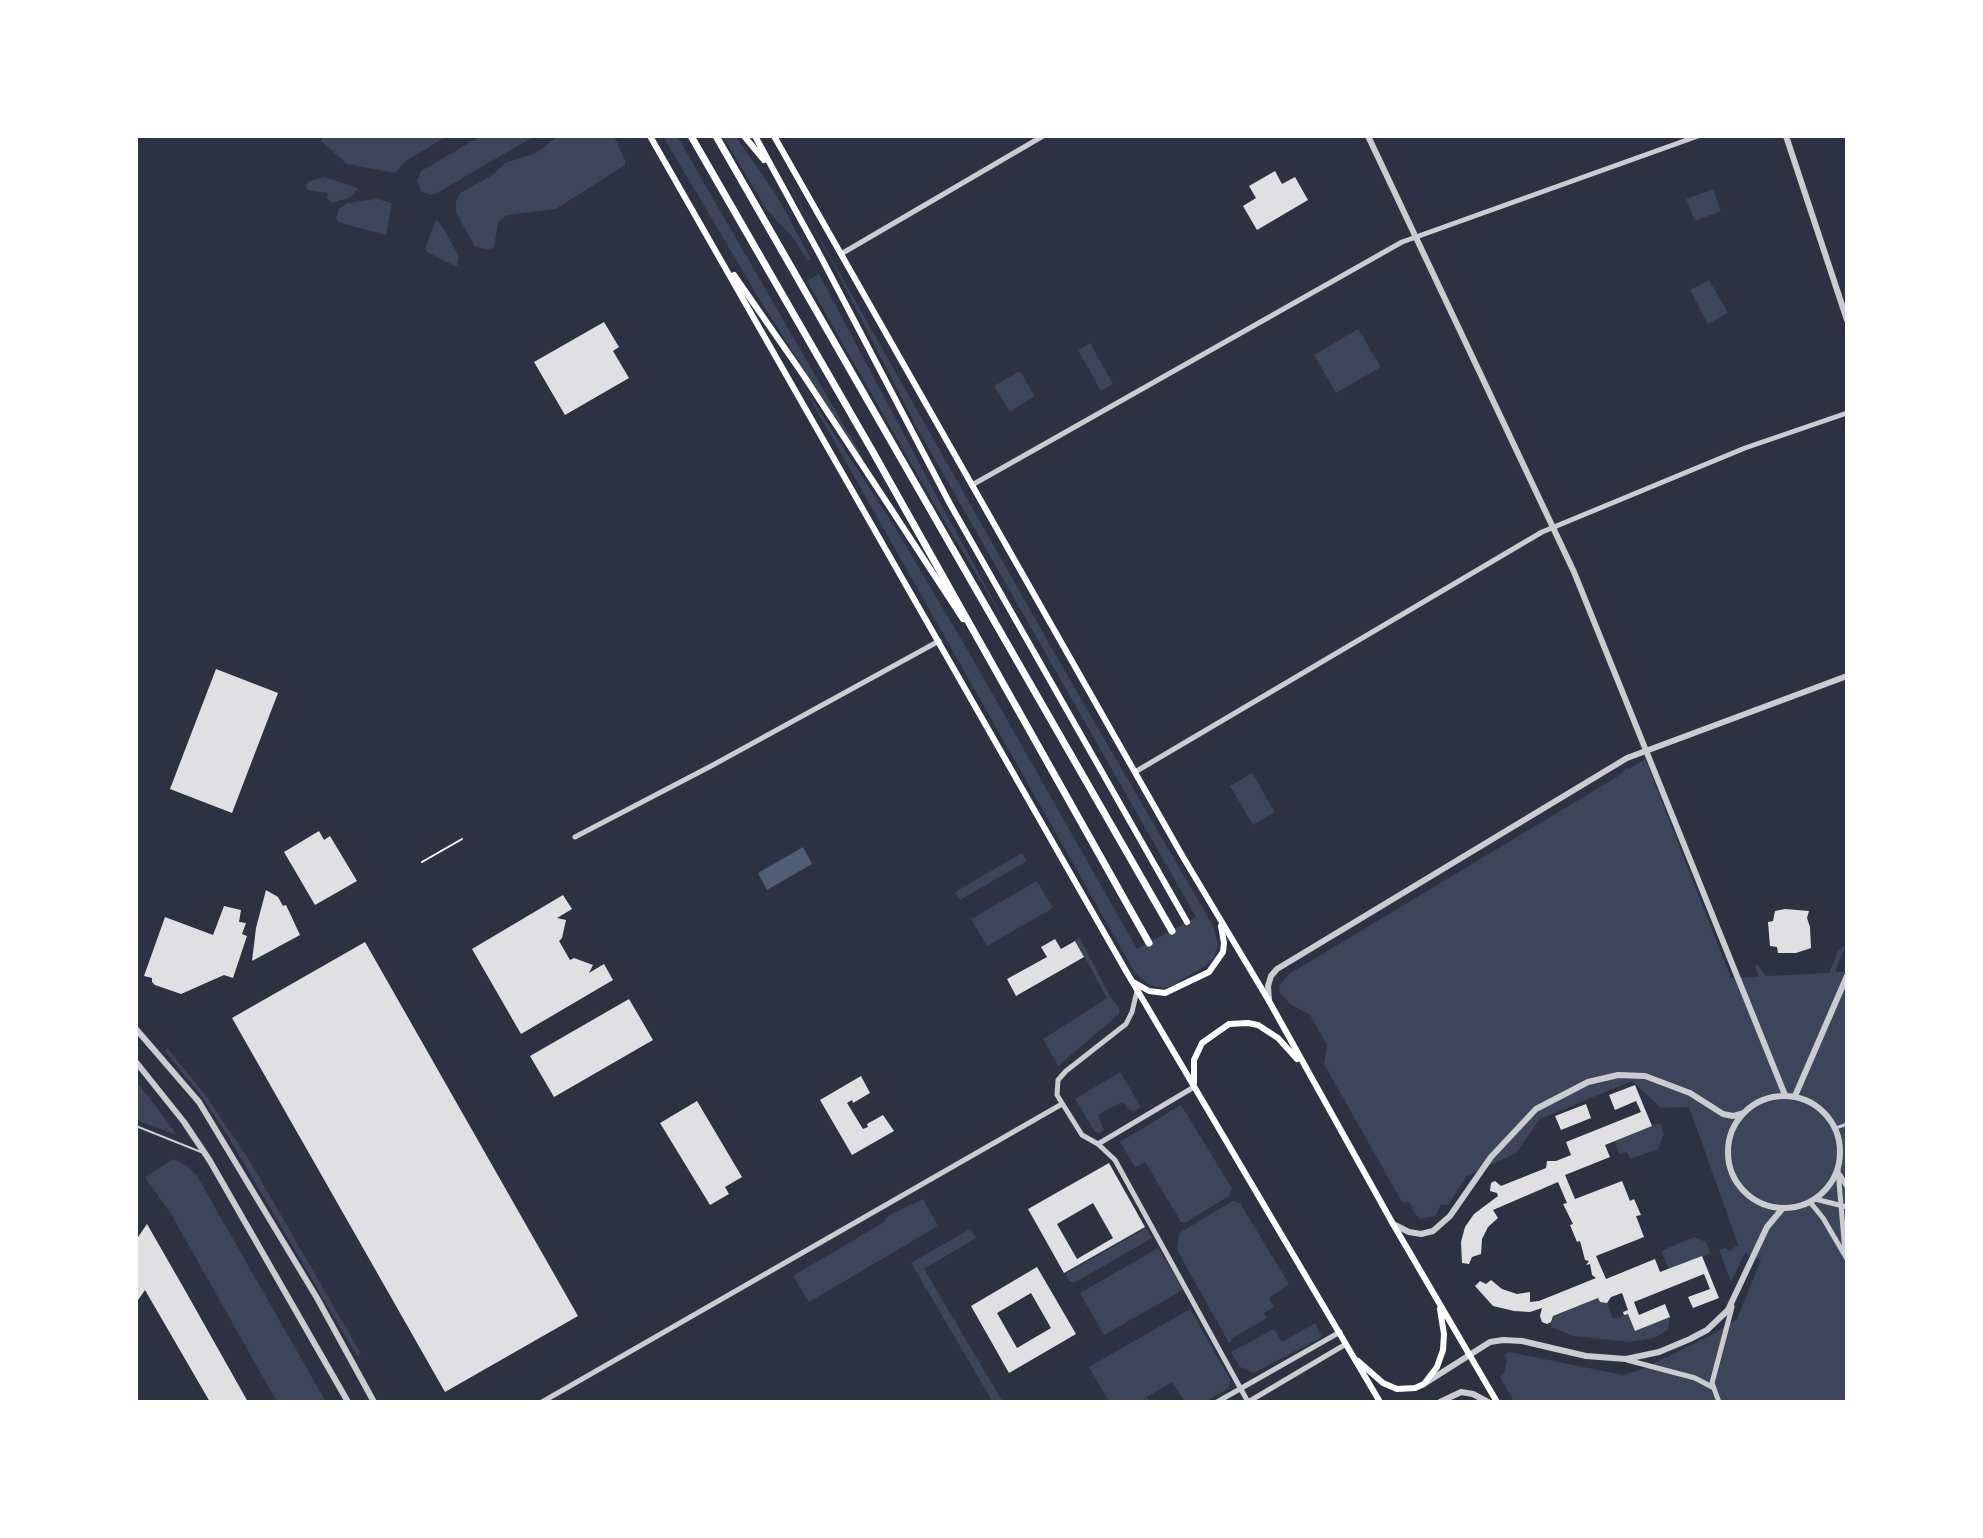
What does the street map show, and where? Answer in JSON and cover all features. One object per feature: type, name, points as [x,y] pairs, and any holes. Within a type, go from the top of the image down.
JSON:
[{"type":"main road","points":[[650,136],[1126,971],[1380,1402]]},
{"type":"main road","points":[[691,136],[1149,943]]},
{"type":"main road","points":[[716,136],[1172,931]]},
{"type":"main road","points":[[744,136],[771,169]]},
{"type":"main road","points":[[755,136],[1008,608],[1187,922]]},
{"type":"main road","points":[[774,136],[1497,1402]]},
{"type":"main road","points":[[714,246],[804,376],[978,641]]},
{"type":"main road","points":[[1126,971],[1133,982],[1157,993],[1174,991],[1209,972],[1223,952],[1219,917]]},
{"type":"main road","points":[[1194,1087],[1194,1060],[1202,1043],[1218,1029],[1238,1022],[1258,1025],[1269,1031],[1307,1071]]},
{"type":"main road","points":[[1353,1355],[1383,1383],[1397,1389],[1424,1384],[1437,1367],[1443,1350],[1440,1306]]},
{"type":"street","points":[[841,254],[1043,136]]},
{"type":"street","points":[[1368,136],[1554,527],[1785,1095]]},
{"type":"street","points":[[972,485],[1402,242],[1698,136]]},
{"type":"street","points":[[1786,136],[1847,320]]},
{"type":"street","points":[[1135,772],[1554,527],[1745,448],[1847,413]]},
{"type":"street","points":[[575,837],[939,641]]},
{"type":"street","points":[[1269,1001],[1268,986],[1277,969],[1627,758],[1847,676]]},
{"type":"street","points":[[1795,1096],[1847,976]]},
{"type":"street","points":[[1137,990],[1132,1012],[1121,1030],[1058,1080],[1057,1095],[1062,1104],[1082,1135],[1098,1144],[1115,1160],[1248,1402],[1346,1344]]},
{"type":"street","points":[[136,1029],[199,1102],[310,1286],[374,1402]]},
{"type":"street","points":[[136,1062],[184,1122],[210,1161],[348,1402]]},
{"type":"street","points":[[1393,1224],[1409,1232],[1421,1234],[1433,1231],[1450,1216],[1491,1157],[1536,1109],[1588,1082],[1618,1075],[1645,1076],[1690,1093],[1723,1114],[1733,1116],[1763,1099],[1785,1095],[1795,1096],[1821,1109],[1836,1128],[1841,1151],[1838,1170],[1832,1182],[1813,1200]]},
{"type":"street","points":[[1098,1144],[1194,1087]]},
{"type":"street","points":[[542,1402],[1062,1104]]},
{"type":"street","points":[[1743,1113],[1734,1126],[1728,1157],[1731,1172],[1750,1197],[1764,1205],[1783,1208],[1813,1200],[1844,1207]]},
{"type":"street","points":[[1836,1128],[1847,1124]]},
{"type":"street","points":[[1838,1170],[1847,1187]]},
{"type":"street","points":[[1838,1170],[1844,1207],[1846,1256]]},
{"type":"street","points":[[1813,1200],[1846,1256]]},
{"type":"street","points":[[1719,1402],[1713,1388],[1715,1371],[1734,1299],[1764,1234],[1783,1208]]},
{"type":"street","points":[[1626,1359],[1659,1352],[1707,1330],[1718,1322],[1734,1299]]},
{"type":"street","points":[[1217,1402],[1340,1332]]},
{"type":"street","points":[[1424,1384],[1490,1342],[1503,1340],[1522,1341],[1586,1356],[1626,1359],[1695,1378],[1713,1388]]},
{"type":"street","points":[[1440,1402],[1461,1392],[1488,1402]]},
{"type":"lane","points":[[136,1126],[193,1147],[210,1161]]},
{"type":"path","points":[[422,862],[462,839]]},
{"type":"shaded area","points":[[323,136],[447,136],[406,161],[395,173],[347,164],[321,141]]},
{"type":"shaded area","points":[[481,136],[535,136],[437,193],[430,195],[421,191],[417,181],[421,171]]},
{"type":"shaded area","points":[[558,136],[614,136],[625,165],[556,209],[507,215],[498,222],[494,248],[475,247],[456,212],[460,193],[491,176],[505,163],[536,153]]},
{"type":"shaded area","points":[[663,136],[677,136],[863,458],[758,297]]},
{"type":"shaded area","points":[[723,136],[735,136],[741,144],[777,196],[811,259],[807,261],[794,239],[766,209]]},
{"type":"shaded area","points":[[762,136],[1213,926],[1218,944],[1214,958],[1173,985],[1165,988],[1151,986],[1135,973],[800,381],[891,521],[967,649],[1137,949],[1196,917],[917,428],[831,260]]},
{"type":"shaded area","points":[[324,177],[358,188],[351,197],[332,203],[327,198],[328,193],[307,190],[309,181]]},
{"type":"shaded area","points":[[1713,189],[1721,211],[1695,221],[1686,199]]},
{"type":"shaded area","points":[[377,199],[392,203],[386,235],[338,222],[339,209],[347,203]]},
{"type":"shaded area","points":[[436,220],[459,257],[457,267],[427,252],[425,248]]},
{"type":"shaded area","points":[[819,274],[942,506],[1007,625],[807,281]]},
{"type":"shaded area","points":[[1709,280],[1728,313],[1708,324],[1690,290]]},
{"type":"shaded area","points":[[1358,329],[1381,367],[1336,393],[1314,355]]},
{"type":"shaded area","points":[[1090,343],[1113,384],[1101,391],[1078,350]]},
{"type":"shaded area","points":[[1020,371],[1035,396],[1010,412],[994,386]]},
{"type":"shaded area","points":[[1645,759],[1731,978],[1759,977],[1755,965],[1766,976],[1829,973],[1838,951],[1846,945],[1835,972],[1847,972],[1847,1402],[1514,1402],[1500,1377],[1507,1360],[1504,1355],[1509,1352],[1623,1375],[1643,1369],[1737,1319],[1761,1260],[1745,1253],[1731,1282],[1719,1250],[1725,1248],[1730,1251],[1739,1247],[1689,1107],[1661,1108],[1632,1081],[1540,1119],[1516,1153],[1467,1176],[1448,1205],[1441,1205],[1435,1216],[1421,1219],[1410,1203],[1402,1202],[1324,1064],[1327,1045],[1310,1015],[1290,1004],[1280,993],[1279,986],[1289,974]]},
{"type":"shaded area","points":[[1252,773],[1275,812],[1253,825],[1230,786]]},
{"type":"shaded area","points":[[803,847],[812,864],[767,890],[758,873]]},
{"type":"shaded area","points":[[1022,853],[1027,861],[960,900],[955,892]]},
{"type":"shaded area","points":[[1037,881],[1053,908],[987,946],[971,919]]},
{"type":"shaded area","points":[[1080,938],[1119,1008],[1119,1014],[1058,1066],[1043,1039],[1107,998],[1075,940]]},
{"type":"shaded area","points":[[168,1049],[206,1096],[248,1158],[361,1354],[357,1356],[229,1138],[202,1097],[165,1051]]},
{"type":"shaded area","points":[[1120,1072],[1141,1107],[1134,1111],[1123,1102],[1104,1111],[1098,1115],[1104,1130],[1095,1132],[1075,1099]]},
{"type":"shaded area","points":[[136,1081],[155,1105],[177,1135],[136,1120]]},
{"type":"shaded area","points":[[1181,1105],[1232,1188],[1229,1196],[1185,1223],[1181,1222],[1145,1162],[1135,1167],[1120,1142]]},
{"type":"shaded area","points":[[1660,1123],[1664,1134],[1658,1149],[1630,1159],[1627,1152],[1619,1154],[1614,1141]]},
{"type":"shaded area","points":[[173,1159],[186,1165],[197,1176],[326,1402],[277,1402],[171,1214],[145,1177]]},
{"type":"shaded area","points":[[923,1199],[938,1226],[809,1302],[793,1276],[884,1222],[887,1216]]},
{"type":"shaded area","points":[[1233,1201],[1240,1203],[1289,1284],[1269,1298],[1274,1307],[1264,1313],[1267,1318],[1229,1343],[1177,1250],[1179,1233]]},
{"type":"shaded area","points":[[1146,1228],[1152,1238],[1074,1283],[1069,1281],[1065,1274]]},
{"type":"shaded area","points":[[970,1229],[976,1238],[924,1269],[1003,1402],[993,1402],[911,1263]]},
{"type":"shaded area","points":[[1694,1237],[1706,1242],[1711,1253],[1669,1269],[1661,1251]]},
{"type":"shaded area","points":[[1158,1248],[1183,1290],[1104,1335],[1080,1293]]},
{"type":"shaded area","points":[[1598,1298],[1607,1303],[1613,1319],[1628,1314],[1635,1331],[1670,1317],[1668,1330],[1654,1338],[1629,1342],[1573,1336],[1551,1327],[1553,1316]]},
{"type":"shaded area","points":[[1190,1309],[1230,1379],[1229,1388],[1205,1402],[1185,1402],[1172,1382],[1147,1397],[1150,1402],[1109,1402],[1089,1367]]},
{"type":"shaded area","points":[[1315,1323],[1322,1337],[1254,1373],[1240,1367],[1231,1352],[1274,1329],[1282,1342]]},
{"type":"building","points":[[1275,171],[1282,184],[1295,177],[1308,200],[1257,230],[1243,206],[1256,198],[1249,186]]},
{"type":"building","points":[[604,322],[619,347],[613,351],[629,378],[565,415],[534,362]]},
{"type":"building","points":[[216,669],[278,693],[232,813],[170,789]]},
{"type":"building","points":[[319,831],[324,840],[330,836],[357,881],[315,905],[284,852]]},
{"type":"building","points":[[266,890],[278,897],[283,906],[286,905],[300,935],[252,961],[256,928]]},
{"type":"building","points":[[563,895],[572,909],[557,918],[566,920],[559,941],[570,960],[574,958],[593,965],[589,973],[604,964],[613,980],[521,1034],[472,949]]},
{"type":"building","points":[[224,906],[241,910],[239,922],[246,923],[242,934],[247,936],[233,978],[224,975],[181,994],[155,985],[152,978],[144,976],[165,917],[213,935]]},
{"type":"building","points":[[1775,911],[1809,911],[1811,948],[1796,953],[1778,953],[1777,947],[1770,946],[1768,922],[1773,921]]},
{"type":"building","points":[[1055,939],[1061,949],[1075,941],[1084,957],[1016,996],[1007,979],[1047,957],[1041,947]]},
{"type":"building","points":[[365,942],[578,1316],[445,1392],[232,1018]]},
{"type":"building","points":[[629,999],[653,1040],[554,1097],[530,1056]]},
{"type":"building","points":[[861,1076],[870,1093],[847,1103],[863,1129],[883,1115],[894,1131],[852,1155],[820,1100]]},
{"type":"building","points":[[1635,1085],[1652,1126],[1605,1145],[1610,1157],[1565,1175],[1575,1199],[1622,1181],[1630,1201],[1634,1199],[1641,1215],[1636,1216],[1644,1237],[1596,1256],[1606,1279],[1655,1259],[1660,1272],[1702,1256],[1719,1298],[1693,1308],[1688,1297],[1710,1289],[1704,1274],[1634,1302],[1639,1315],[1665,1304],[1670,1317],[1635,1331],[1628,1314],[1624,1315],[1623,1312],[1628,1310],[1622,1293],[1611,1297],[1607,1303],[1600,1302],[1598,1298],[1553,1316],[1547,1324],[1542,1322],[1540,1316],[1542,1308],[1530,1312],[1493,1306],[1475,1286],[1480,1281],[1486,1284],[1491,1280],[1502,1289],[1517,1294],[1530,1292],[1530,1302],[1596,1278],[1592,1275],[1590,1264],[1586,1265],[1589,1261],[1585,1260],[1580,1241],[1577,1242],[1570,1225],[1573,1224],[1563,1204],[1567,1203],[1558,1182],[1493,1210],[1498,1218],[1488,1227],[1482,1239],[1481,1254],[1472,1257],[1469,1264],[1462,1263],[1461,1242],[1465,1227],[1474,1214],[1498,1196],[1490,1191],[1491,1183],[1495,1181],[1501,1186],[1546,1168],[1547,1161],[1571,1155],[1566,1142],[1641,1112],[1636,1101],[1615,1110],[1609,1095]]},
{"type":"building","points":[[697,1101],[742,1177],[725,1187],[729,1194],[710,1205],[660,1123]]},
{"type":"building","points":[[1586,1104],[1591,1118],[1561,1130],[1555,1116]]},
{"type":"building","points":[[1109,1163],[1145,1227],[1064,1273],[1028,1209]],"holes":[[[1093,1203],[1113,1238],[1077,1259],[1057,1224]]]},
{"type":"building","points":[[147,1224],[248,1402],[210,1402],[145,1290],[136,1303],[136,1240]]},
{"type":"building","points":[[1037,1267],[1076,1334],[1009,1373],[971,1306]],"holes":[[[1031,1293],[1051,1328],[1017,1348],[997,1313]]]}]
